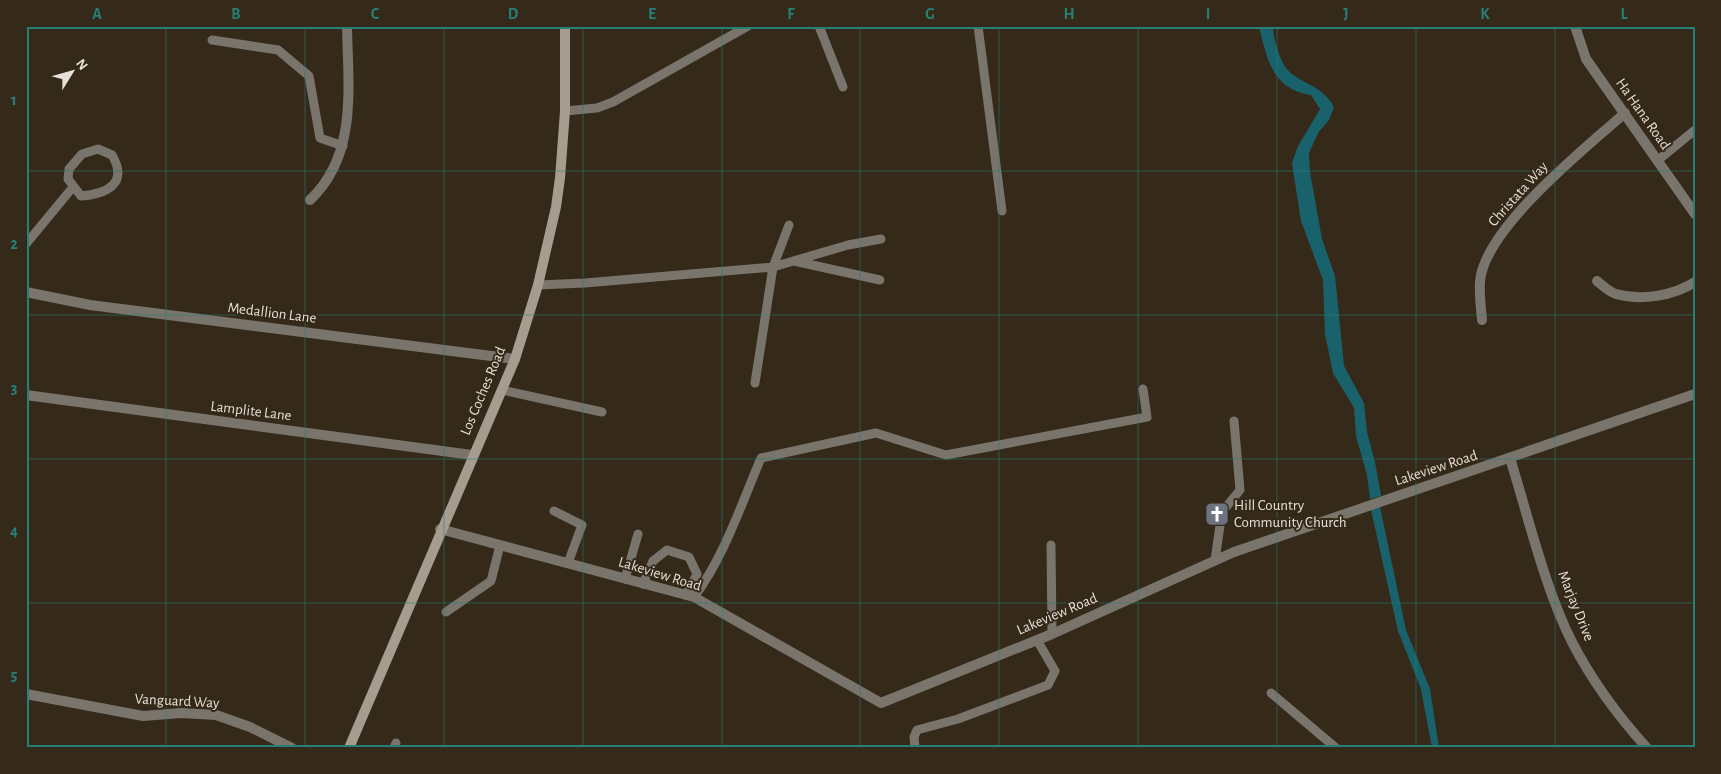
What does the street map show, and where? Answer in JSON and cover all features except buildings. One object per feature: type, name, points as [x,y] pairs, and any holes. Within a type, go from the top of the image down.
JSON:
[{"type":"main road","name":"Los Coches Road","points":[[348,748],[440,529],[515,359],[538,285],[556,208],[565,111],[565,26]]},
{"type":"street","points":[[310,200],[330,178],[343,146],[348,119],[347,26]]},
{"type":"street","name":"Ha Hana Road","points":[[1575,26],[1586,59],[1695,214]]},
{"type":"street","name":"Christata Way","points":[[1482,320],[1479,281],[1488,255],[1499,237],[1549,180],[1625,113]]},
{"type":"street","points":[[1597,281],[1615,294],[1650,297],[1681,291],[1695,282]]},
{"type":"street","name":"Medallion Lane","points":[[26,292],[90,305],[515,359]]},
{"type":"street","name":"Lakeview Road","points":[[440,529],[690,596],[881,702],[1052,634],[1215,560],[1695,394]]},
{"type":"street","name":"Lamplite Lane","points":[[26,395],[74,404],[472,455]]},
{"type":"street","name":"Marjay Drive","points":[[1510,458],[1552,592],[1572,642],[1618,716],[1647,748]]},
{"type":"street","name":"Vanguard Way","points":[[26,694],[143,716],[181,713],[216,715],[250,727],[292,748]]},
{"type":"lane","points":[[565,111],[597,108],[621,98],[748,26]]},
{"type":"lane","points":[[819,26],[843,87]]},
{"type":"lane","points":[[978,26],[1002,211]]},
{"type":"lane","points":[[212,40],[278,50],[309,76],[320,138],[343,146]]},
{"type":"lane","points":[[1657,161],[1695,130]]},
{"type":"lane","points":[[98,149],[112,155],[118,167],[118,178],[114,185],[101,192],[80,196],[73,187],[68,179],[69,169],[82,154],[98,149]]},
{"type":"lane","points":[[26,244],[73,187]]},
{"type":"lane","points":[[755,383],[773,268],[789,225]]},
{"type":"lane","points":[[538,285],[773,268],[793,260],[848,245],[881,239]]},
{"type":"lane","points":[[793,260],[880,280]]},
{"type":"lane","points":[[690,596],[707,581],[761,458],[876,433],[946,455],[1147,417],[1143,389]]},
{"type":"lane","points":[[502,390],[602,412]]},
{"type":"lane","points":[[1215,560],[1222,512],[1240,490],[1234,421]]},
{"type":"lane","points":[[554,511],[582,525],[568,563]]},
{"type":"lane","points":[[625,579],[638,534]]},
{"type":"lane","points":[[446,612],[491,581],[500,545]]},
{"type":"lane","points":[[1051,545],[1052,634]]},
{"type":"lane","points":[[643,584],[653,561],[667,550],[688,557],[697,574],[690,596]]},
{"type":"lane","points":[[915,748],[914,736],[917,730],[958,719],[1048,685],[1055,671],[1037,640]]},
{"type":"lane","points":[[1271,693],[1336,748]]},
{"type":"water","points":[[1259,26],[1273,26],[1277,48],[1286,68],[1292,74],[1323,93],[1334,107],[1329,120],[1318,133],[1309,153],[1310,172],[1322,239],[1335,276],[1344,366],[1364,403],[1367,432],[1375,462],[1381,496],[1370,499],[1367,475],[1356,436],[1354,408],[1333,373],[1325,334],[1323,280],[1301,221],[1292,163],[1298,146],[1320,109],[1311,95],[1298,92],[1288,86],[1273,71]]},
{"type":"water","points":[[1380,507],[1406,630],[1430,689],[1439,748],[1432,748],[1421,689],[1398,631],[1371,510]]},
{"type":"place","name":"Hill Country Community Church","points":[[1217,514]]}]
